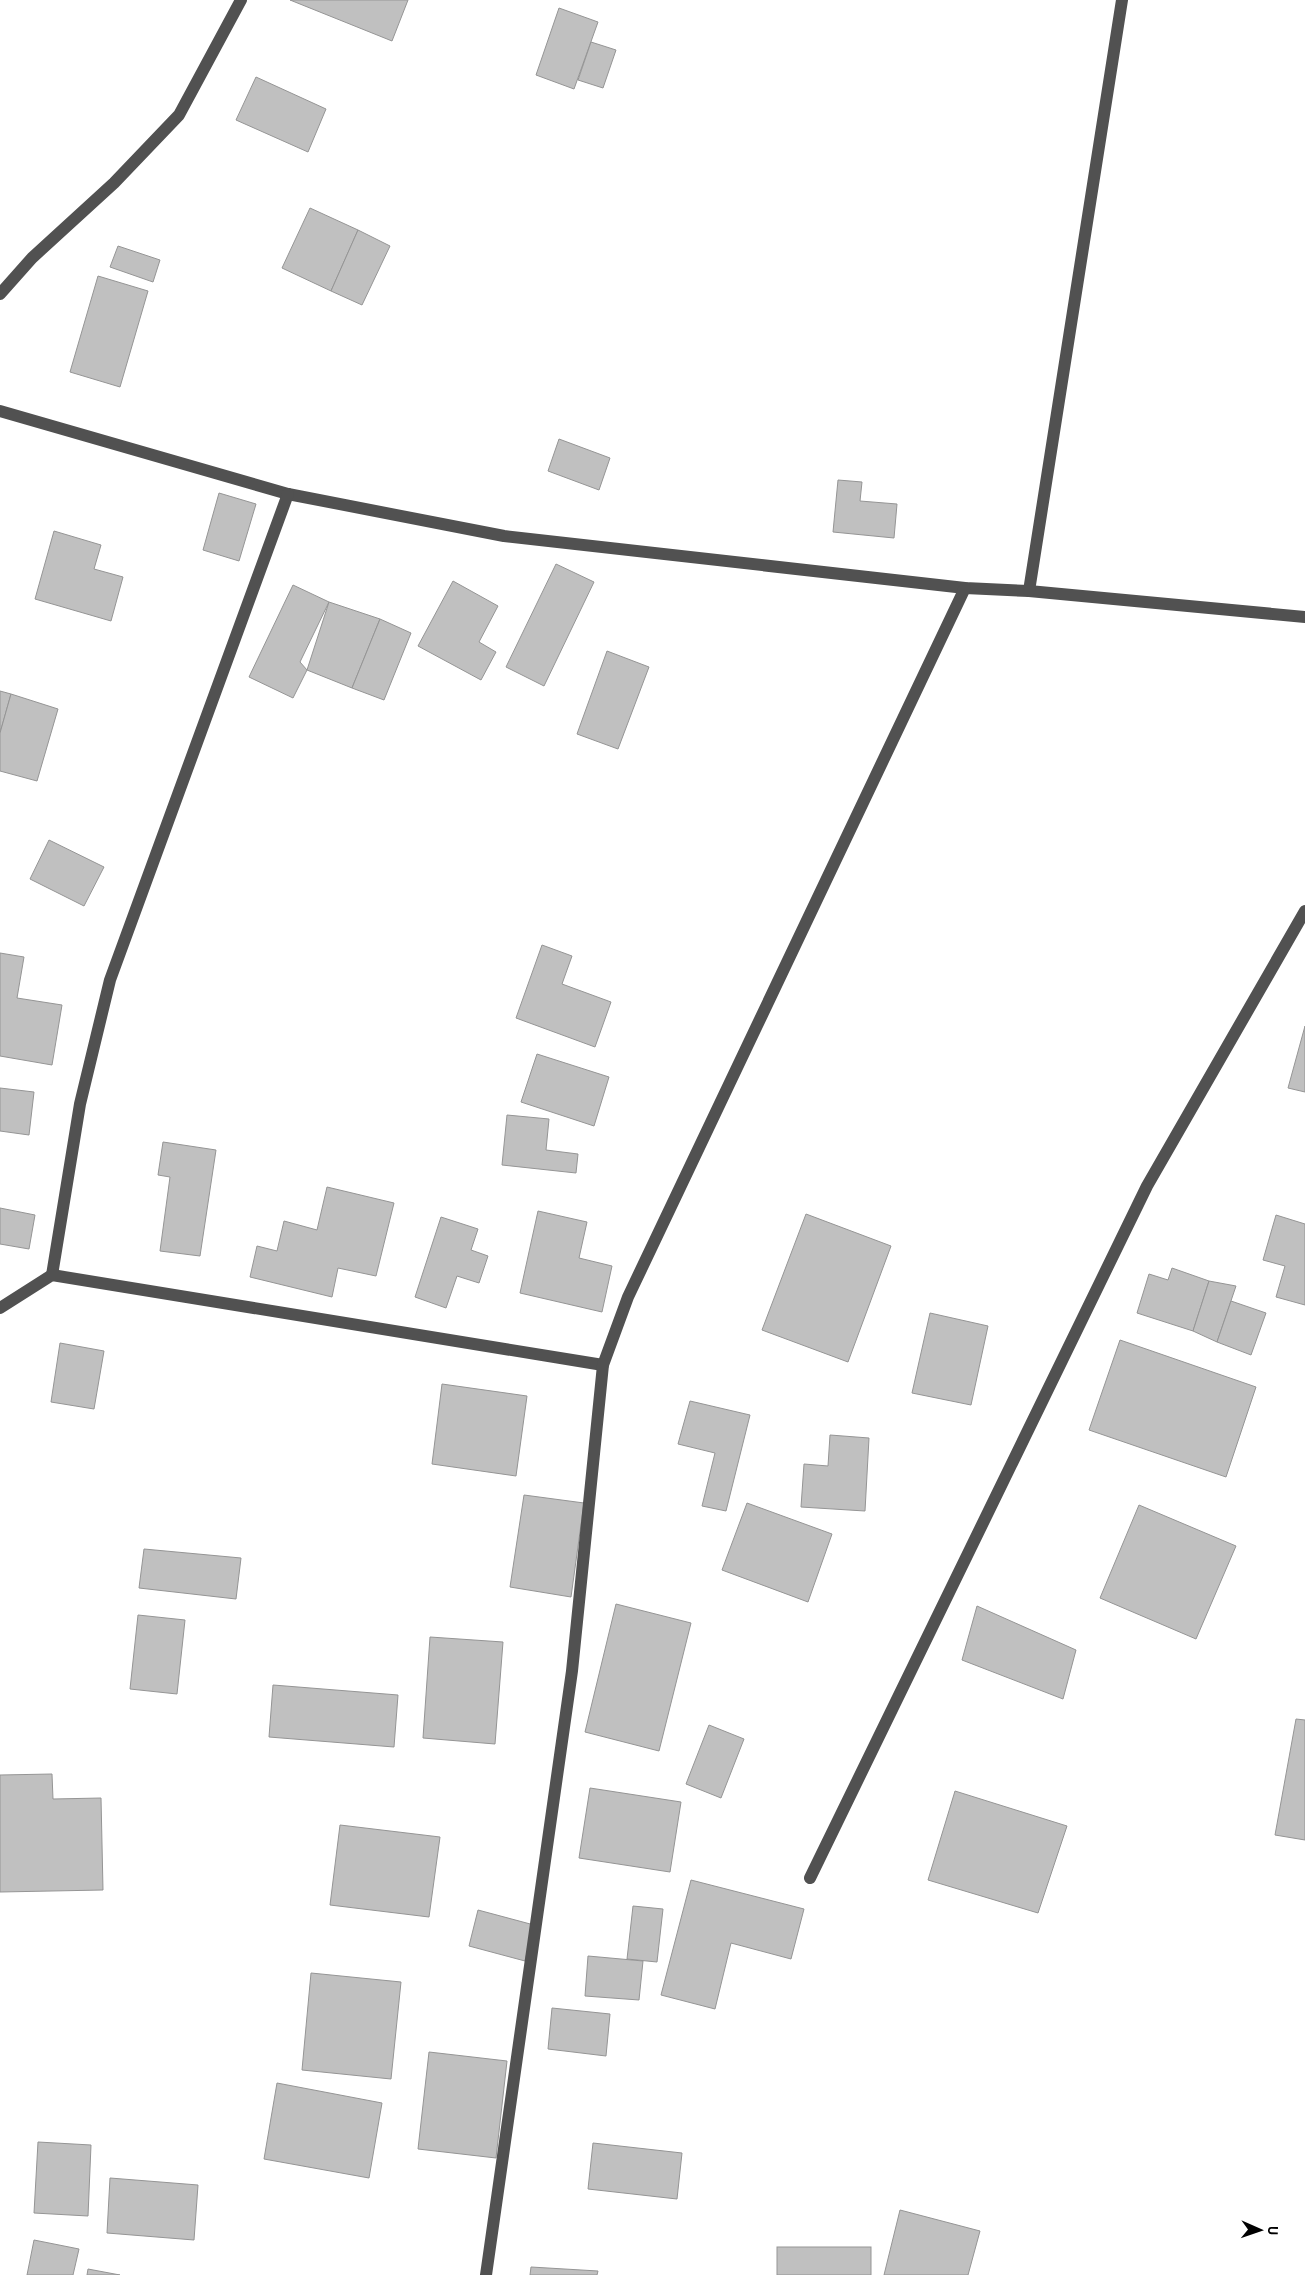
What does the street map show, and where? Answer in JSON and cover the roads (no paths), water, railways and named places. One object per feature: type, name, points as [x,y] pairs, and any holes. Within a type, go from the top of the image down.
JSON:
[{"type":"street","points":[[0,294],[32,258],[114,183],[179,115],[241,0]]},
{"type":"street","points":[[1029,591],[1122,0]]},
{"type":"street","points":[[0,412],[288,494],[504,536],[965,588],[1029,591],[1305,617]]},
{"type":"street","points":[[52,1275],[80,1104],[110,980],[288,494]]},
{"type":"street","points":[[486,2275],[572,1671],[603,1365],[628,1297],[965,588]]},
{"type":"street","points":[[810,1878],[1147,1186],[1305,910]]},
{"type":"street","points":[[0,1308],[52,1275],[603,1365]]}]
